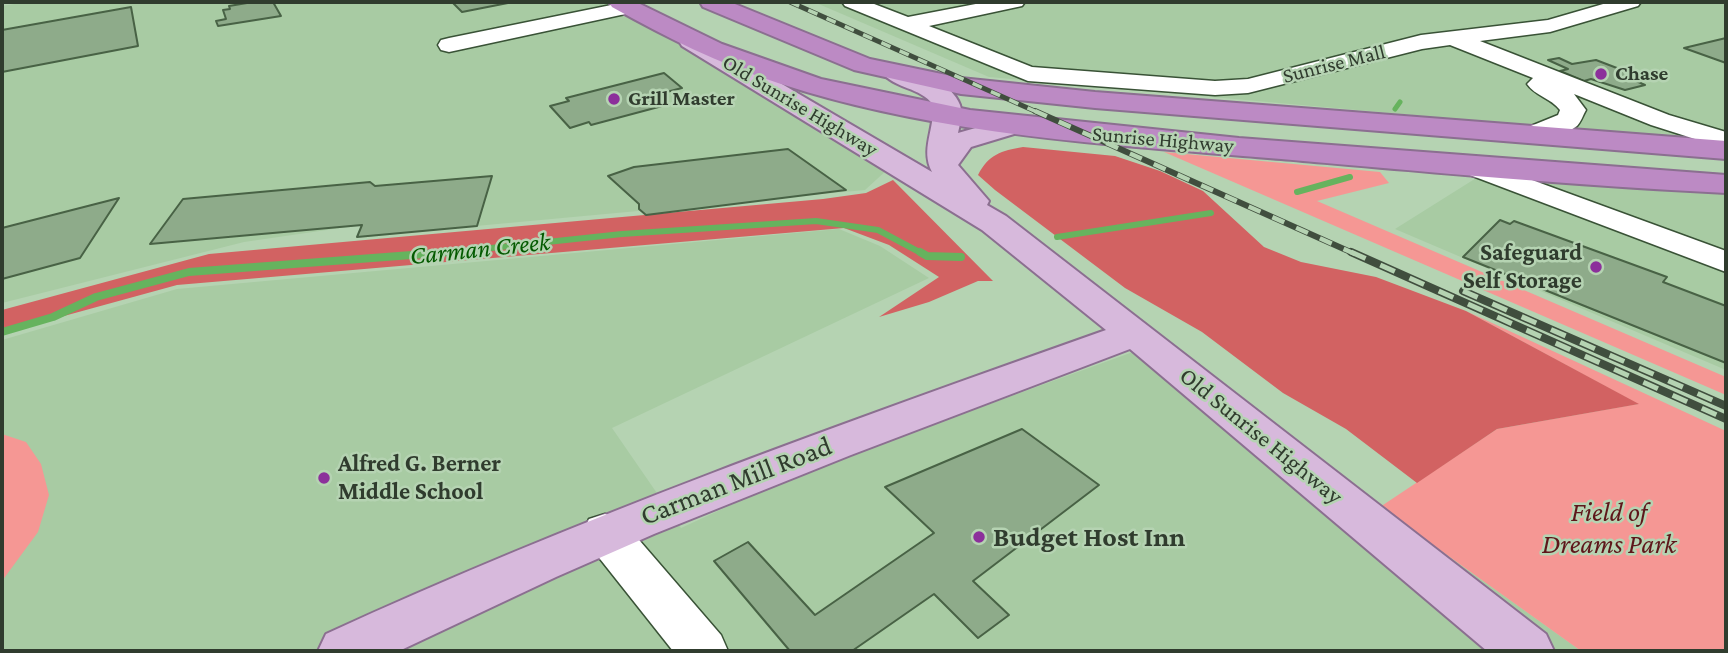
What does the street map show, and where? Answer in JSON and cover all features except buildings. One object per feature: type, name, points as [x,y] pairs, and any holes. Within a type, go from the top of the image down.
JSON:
[{"type":"highway","points":[[631,4],[691,14]]},
{"type":"highway","name":"Sunrise Highway","points":[[691,14],[863,65],[961,86],[1095,100],[1535,134],[1634,145],[1723,142]]},
{"type":"highway","name":"Sunrise Highway","points":[[691,14],[759,68],[813,85],[1013,125],[1480,169],[1726,184]]},
{"type":"highway","points":[[1047,129],[1183,127],[1595,155],[1622,151],[1634,145]]},
{"type":"main road","name":"Old Sunrise Highway","points":[[691,14],[994,223],[1135,333],[1527,651]]},
{"type":"main road","points":[[895,72],[940,94],[948,104],[950,114],[940,140],[943,165]]},
{"type":"main road","points":[[943,165],[961,141],[1013,125]]},
{"type":"main road","name":"Old Sunrise Highway","points":[[943,165],[994,223]]},
{"type":"main road","name":"Carman Mill Road","points":[[345,651],[454,597],[605,532],[785,461],[1135,333]]},
{"type":"street","name":"Sunrise Mall","points":[[852,2],[1028,74],[1215,88],[1248,86],[1434,40],[1550,26],[1631,2]]},
{"type":"street","points":[[907,24],[1015,2]]},
{"type":"street","points":[[450,45],[631,4]]},
{"type":"street","points":[[1434,40],[1723,142]]},
{"type":"street","points":[[1434,40],[1540,84],[1563,97],[1573,110],[1570,117],[1549,130],[1535,134]]},
{"type":"street","points":[[1594,95],[1629,119],[1634,145]]},
{"type":"street","points":[[1480,169],[1726,261]]},
{"type":"street","points":[[1558,175],[1585,202],[1638,229]]},
{"type":"street","points":[[1638,229],[1625,249],[1726,288]]},
{"type":"street","points":[[605,532],[703,651]]},
{"type":"shaded area","points":[[26,2],[609,2],[900,158],[865,190],[357,237],[361,225],[244,242],[2,303],[2,6]]},
{"type":"shaded area","points":[[814,2],[1726,2],[1726,143],[989,77]]},
{"type":"shaded area","points":[[1023,147],[1115,156],[1160,171],[1203,191],[1264,247],[1301,262],[1376,277],[1466,311],[1639,404],[1497,429],[1417,483],[1346,429],[1283,393],[1202,332],[1125,288],[978,175],[991,158]]},
{"type":"shaded area","points":[[1481,175],[1726,192],[1726,370],[1395,229]]},
{"type":"shaded area","points":[[893,180],[993,281],[978,281],[929,302],[879,317],[939,277],[889,245],[844,228],[177,285],[2,333],[2,310],[209,254],[823,199],[866,193]]},
{"type":"shaded area","points":[[839,229],[880,246],[929,278],[612,428],[681,528],[805,471],[1166,340],[1380,507],[1581,651],[2,651],[2,340],[177,289]]},
{"type":"green space","points":[[1164,152],[1380,172],[1389,183],[1317,201],[1726,377],[1726,395]]},
{"type":"green space","name":"Field of Dreams Park","points":[[1466,311],[1726,431],[1726,651],[1581,651],[1380,507],[1497,429],[1638,404]]},
{"type":"green space","points":[[2,434],[26,442],[41,464],[49,495],[38,532],[2,581]]},
{"type":"waterway","name":"Carman Creek","points":[[1395,109],[1400,102]]},
{"type":"waterway","name":"Carman Creek","points":[[1297,192],[1350,177]]},
{"type":"waterway","name":"Carman Creek","points":[[1057,237],[1211,213]]},
{"type":"waterway","name":"Carman Creek","points":[[435,254],[622,234],[816,221],[878,230],[923,254]]},
{"type":"waterway","name":"Carman Creek","points":[[2,332],[53,317],[96,297],[189,272],[451,252]]},
{"type":"waterway","name":"Carman Creek","points":[[920,252],[927,256],[961,257]]},
{"type":"railway","points":[[790,2],[1039,113]]},
{"type":"railway","points":[[1035,111],[1355,254]]},
{"type":"railway","points":[[1351,252],[1726,419]]},
{"type":"railway","points":[[1463,291],[1726,406]]},
{"type":"place","name":"Chase","points":[[1601,74]]},
{"type":"place","name":"Grill Master","points":[[614,99]]},
{"type":"place","name":"Safeguard Self Storage","points":[[1596,267]]},
{"type":"place","name":"Alfred G. Berner Middle School","points":[[324,478]]},
{"type":"place","name":"Budget Host Inn","points":[[979,537]]}]
